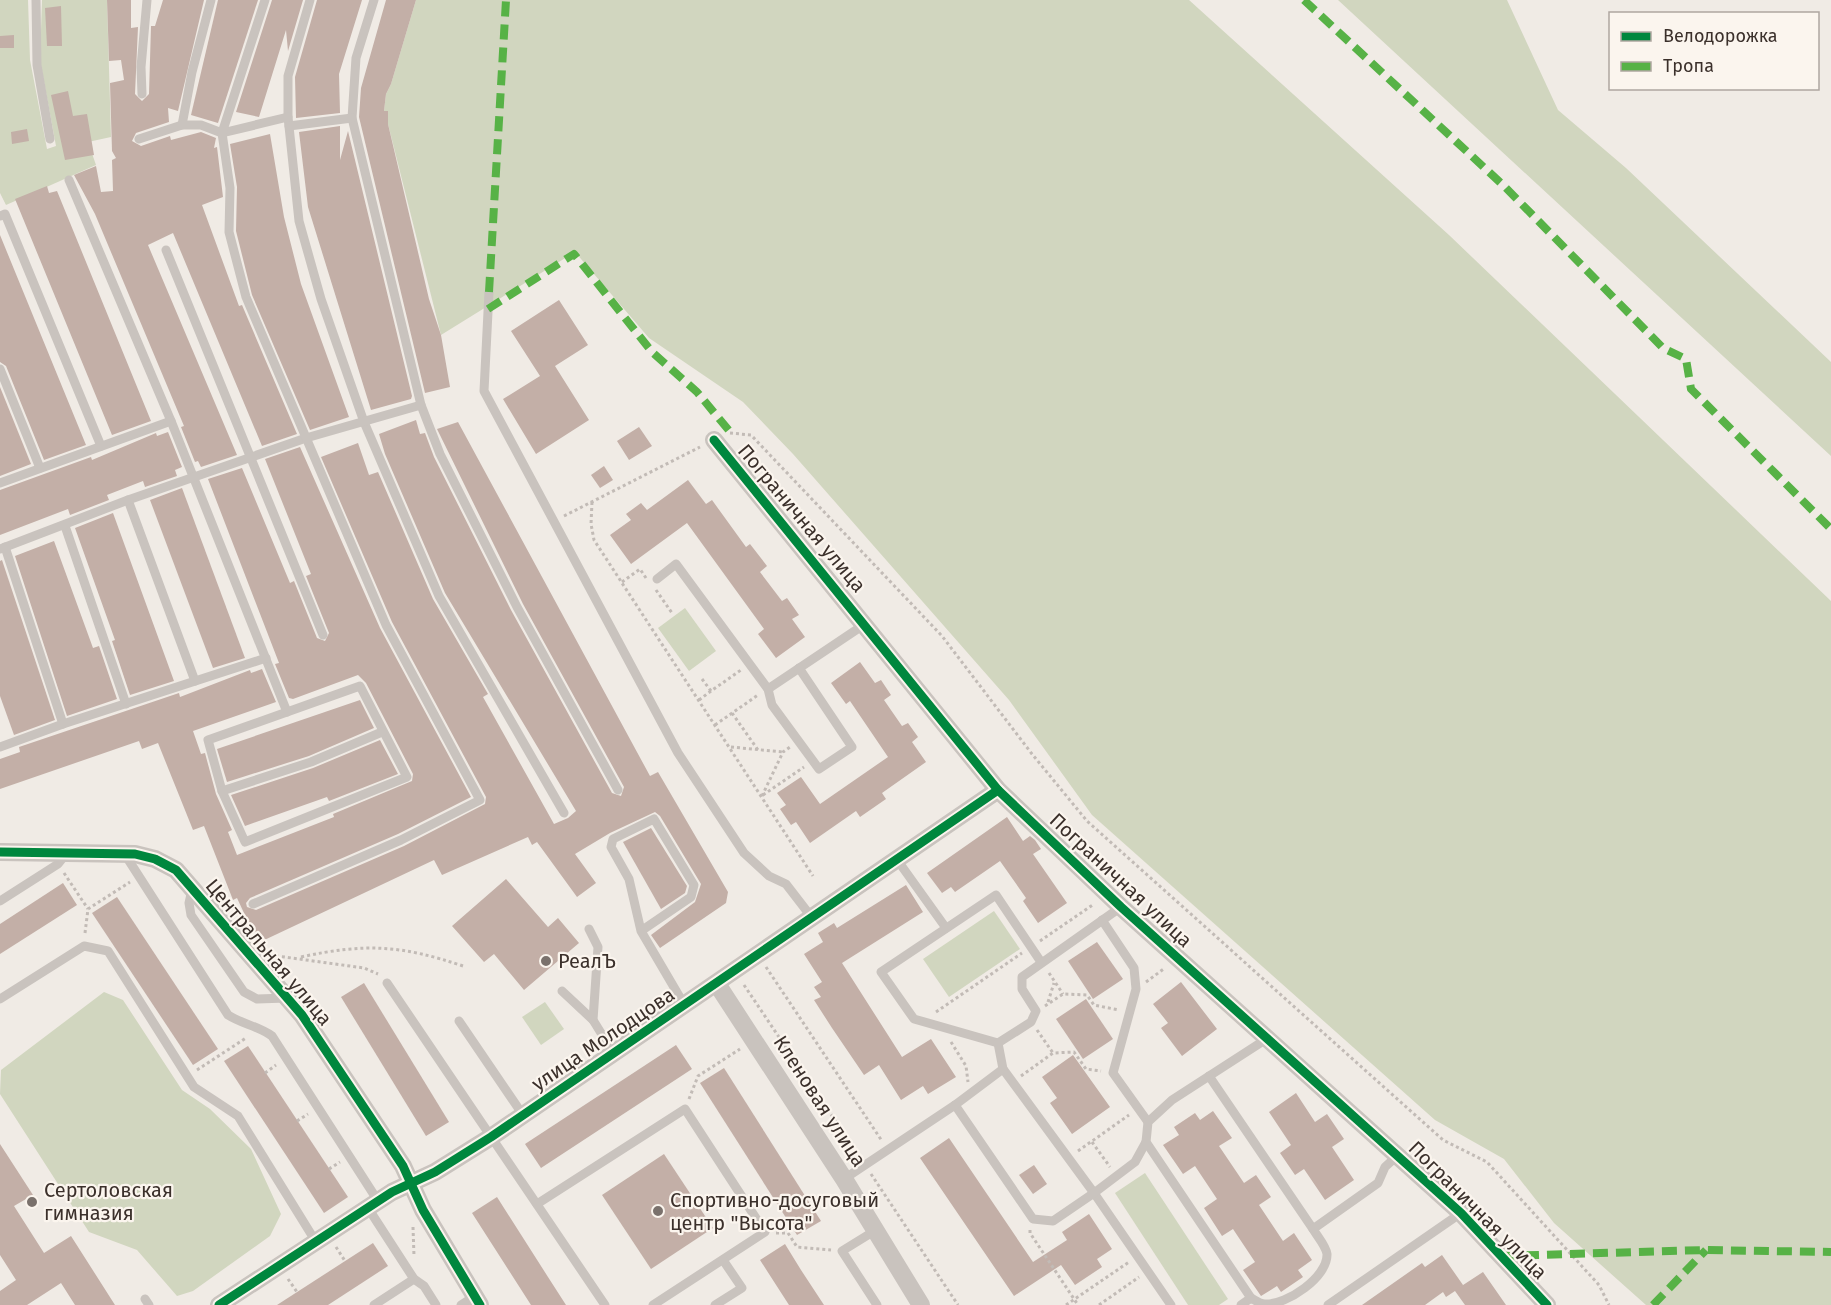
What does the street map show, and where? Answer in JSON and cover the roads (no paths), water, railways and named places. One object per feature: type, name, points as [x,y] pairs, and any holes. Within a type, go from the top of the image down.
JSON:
[{"type":"street","name":"Пограничная улица","points":[[714,440],[998,790],[1115,900],[1461,1213],[1547,1305]]},
{"type":"street","name":"улица Молодцова","points":[[219,1305],[325,1242],[373,1205],[491,1137],[898,861],[998,790]]},
{"type":"street","name":"Центральная улица","points":[[0,852],[63,857],[124,853],[155,859],[176,870],[302,1015],[374,1120],[404,1166],[423,1210],[472,1302]]},
{"type":"street","name":"Кленовая улица","points":[[717,984],[844,1179],[921,1305]]},
{"type":"lane","points":[[36,0],[37,65],[50,139]]},
{"type":"lane","points":[[142,94],[141,67],[147,0]]},
{"type":"lane","points":[[182,125],[192,72],[211,0]]},
{"type":"lane","points":[[253,904],[401,840],[480,800],[386,625],[246,297],[229,232],[230,188],[222,133],[266,0]]},
{"type":"lane","points":[[310,0],[288,76],[288,122],[299,221],[321,299],[364,422],[439,596],[564,813]]},
{"type":"lane","points":[[374,0],[356,58],[352,118],[421,405],[440,454],[512,597],[618,790]]},
{"type":"lane","points":[[139,139],[182,125],[201,125],[222,133],[288,122],[352,118]]},
{"type":"lane","points":[[69,180],[195,477],[287,712]]},
{"type":"lane","points":[[0,216],[5,214],[101,446]]},
{"type":"lane","points":[[166,250],[323,635]]},
{"type":"lane","points":[[489,292],[484,391],[555,520],[587,588],[678,753],[744,853],[769,876],[786,884],[813,919]]},
{"type":"lane","points":[[0,369],[40,468]]},
{"type":"lane","points":[[63,724],[2,548],[65,526],[128,500],[306,438],[421,405]]},
{"type":"lane","points":[[0,483],[171,421]]},
{"type":"lane","points":[[128,500],[195,681]]},
{"type":"lane","points":[[65,526],[126,704]]},
{"type":"lane","points":[[657,579],[676,564],[768,689],[772,705],[819,769],[852,747],[800,668]]},
{"type":"lane","points":[[768,689],[865,624]]},
{"type":"lane","points":[[1,744],[266,658]]},
{"type":"lane","points":[[360,686],[382,732],[407,777],[245,842],[222,790],[208,740],[360,686]]},
{"type":"lane","points":[[222,790],[310,762],[382,732]]},
{"type":"lane","points":[[641,931],[692,897],[694,891],[694,885],[654,819],[610,843],[629,879],[641,931],[685,1006]]},
{"type":"lane","points":[[124,853],[228,1015],[240,1023],[261,1028],[272,1036],[373,1205],[414,1279],[424,1287],[436,1305]]},
{"type":"lane","points":[[0,901],[63,857]]},
{"type":"lane","points":[[898,861],[946,928]]},
{"type":"lane","points":[[193,887],[189,903],[191,915],[244,992],[257,999],[287,998]]},
{"type":"lane","points":[[1041,962],[996,895],[881,972],[914,1019],[998,1043],[1031,1022],[1036,1011],[1022,989],[1022,977],[1102,920],[1115,900]]},
{"type":"lane","points":[[1102,920],[1134,968],[1136,989],[1113,1073],[1148,1122]]},
{"type":"lane","points":[[589,929],[598,947],[593,1020]]},
{"type":"lane","points":[[0,999],[84,946],[108,951],[188,1076],[202,1094],[229,1108],[238,1116],[325,1242]]},
{"type":"lane","points":[[387,983],[605,1305]]},
{"type":"lane","points":[[562,991],[593,1020],[614,1053]]},
{"type":"lane","points":[[459,1021],[523,1115]]},
{"type":"lane","points":[[956,1105],[1033,1219],[1053,1221],[1135,1162],[1146,1142],[1148,1122],[1172,1100],[1268,1038]]},
{"type":"lane","points":[[998,1043],[1003,1069],[1094,1193],[1171,1305]]},
{"type":"lane","points":[[844,1179],[956,1105],[1003,1069]]},
{"type":"lane","points":[[1146,1142],[1251,1298],[1265,1304],[1284,1302],[1309,1286],[1325,1263],[1327,1252],[1209,1076]]},
{"type":"lane","points":[[537,1204],[685,1109],[765,1232],[653,1305]]},
{"type":"lane","points":[[1313,1229],[1378,1183],[1385,1167],[1398,1155]]},
{"type":"lane","points":[[1328,1305],[1461,1213]]},
{"type":"lane","points":[[876,1230],[842,1251],[877,1305]]},
{"type":"lane","points":[[715,1305],[742,1288],[723,1260]]},
{"type":"lane","points":[[374,1305],[414,1279]]},
{"type":"lane","points":[[1241,1305],[1251,1298]]},
{"type":"place","name":"РеалЪ","points":[[546,961]]},
{"type":"place","name":"Сертоловская гимназия","points":[[32,1202]]},
{"type":"place","name":"Спортивно-досуговый центр \"Высота\"","points":[[658,1211]]}]
